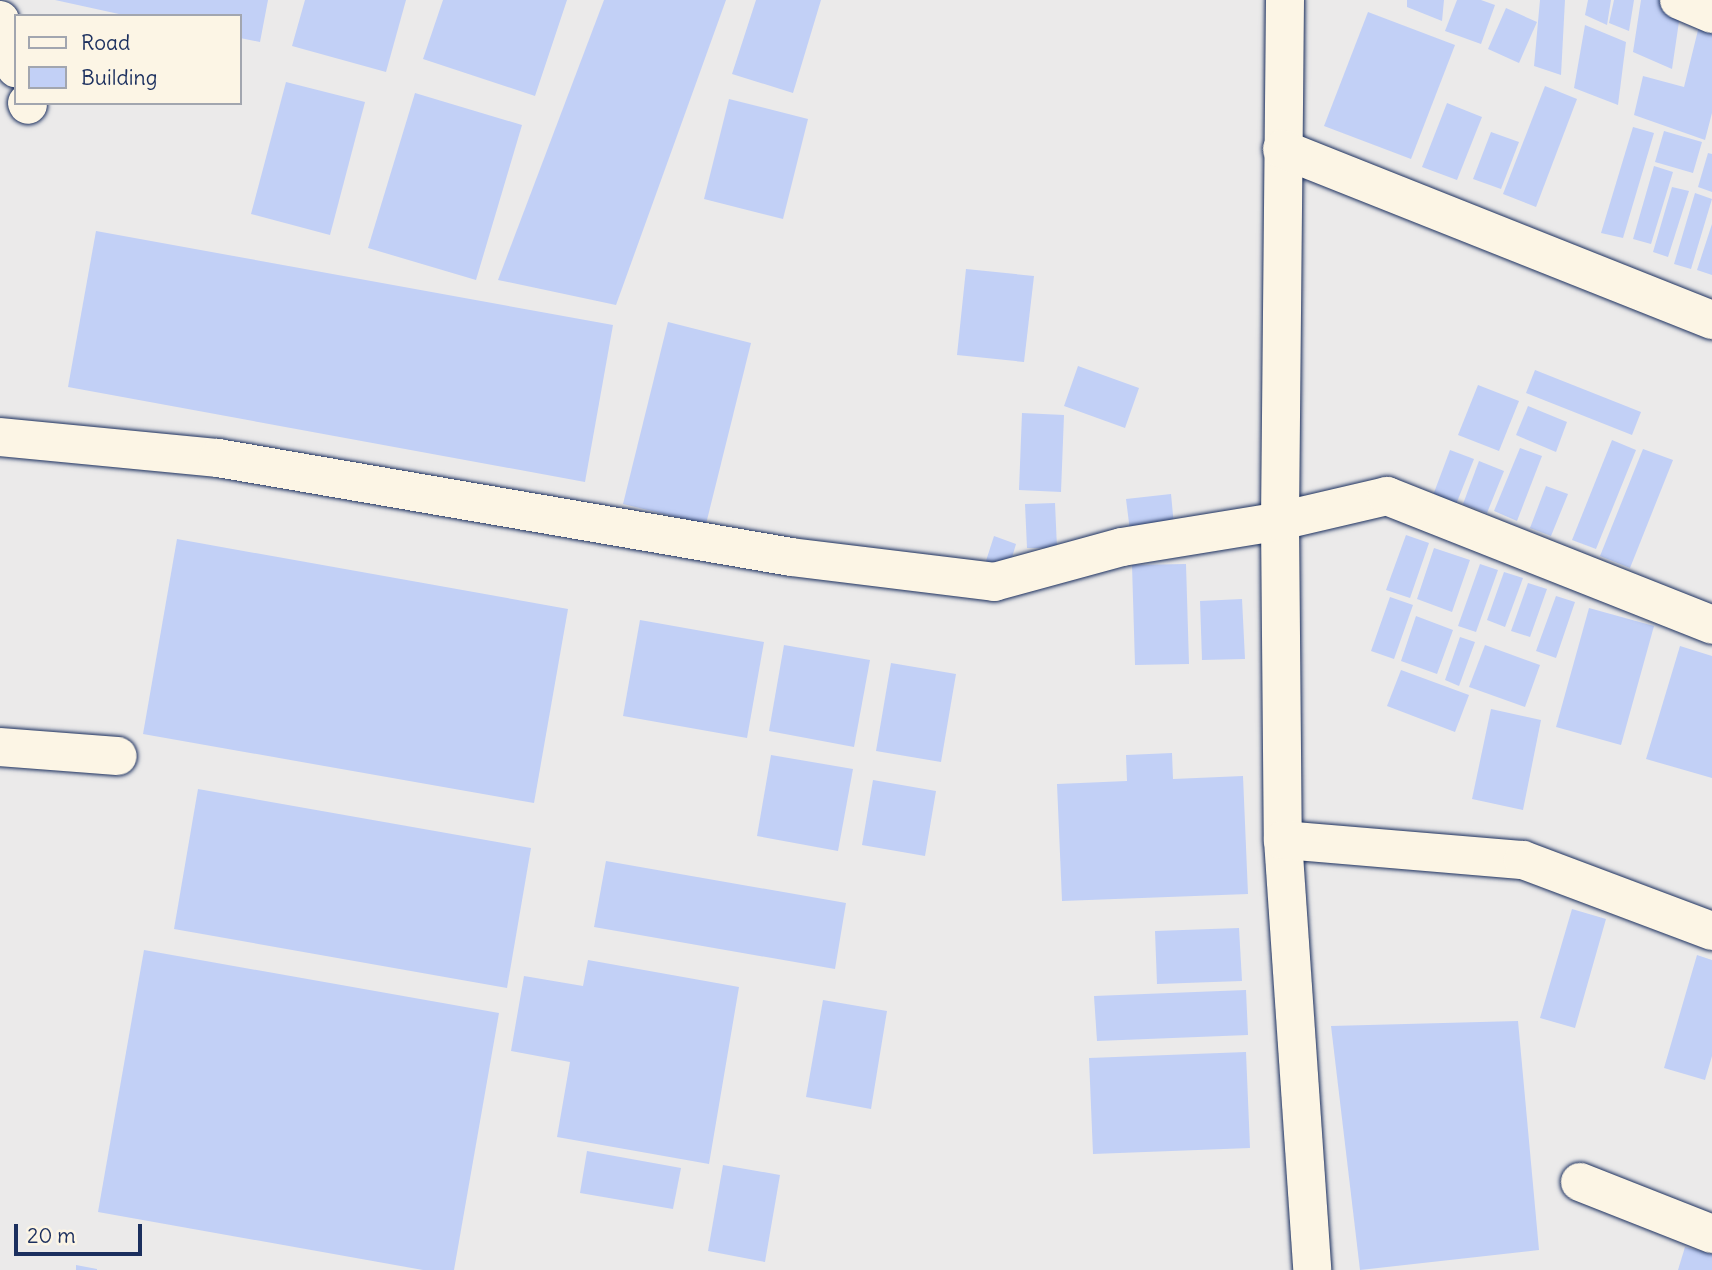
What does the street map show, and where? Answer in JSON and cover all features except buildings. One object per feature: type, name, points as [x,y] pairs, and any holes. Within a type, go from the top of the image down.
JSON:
[{"type":"street","points":[[1285,0],[1280,521],[1283,840],[1312,1270]]},
{"type":"street","points":[[1679,0],[1712,14]]},
{"type":"street","points":[[0,20],[14,62]]},
{"type":"street","points":[[1282,149],[1712,320]]},
{"type":"street","points":[[0,437],[218,458],[791,557],[995,582],[1122,547],[1280,521],[1388,496],[1712,625]]},
{"type":"street","points":[[0,747],[118,756]]},
{"type":"street","points":[[1283,840],[1523,860],[1712,931]]},
{"type":"street","points":[[1580,1182],[1712,1234]]}]
